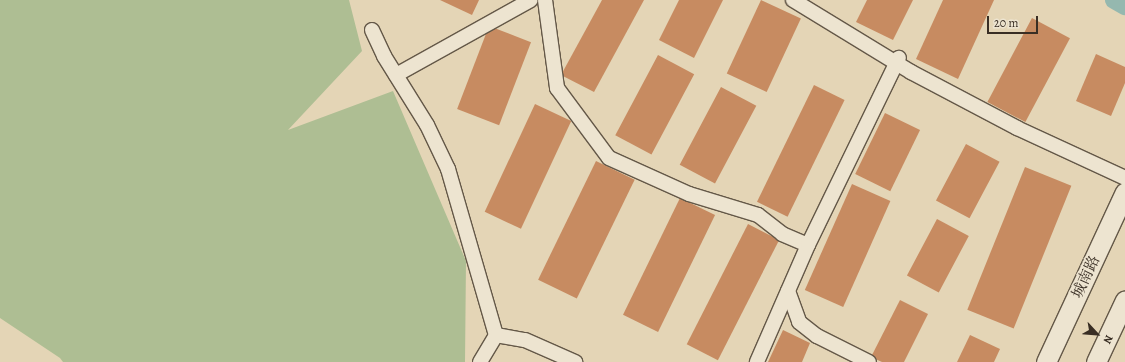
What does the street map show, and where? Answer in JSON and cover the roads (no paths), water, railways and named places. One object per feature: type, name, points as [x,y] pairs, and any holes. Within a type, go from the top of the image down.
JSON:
[{"type":"main road","name":"城南路","points":[[1046,362],[1125,192]]},
{"type":"main road","points":[[1096,362],[1125,300]]},
{"type":"street","points":[[396,76],[531,0]]},
{"type":"street","points":[[545,0],[557,88],[609,158],[689,194],[758,215],[782,234],[808,245]]},
{"type":"street","points":[[793,0],[1017,128],[1125,178]]},
{"type":"street","points":[[372,30],[384,56],[427,125],[448,169],[496,335],[480,362]]},
{"type":"street","points":[[757,362],[808,245],[897,60]]},
{"type":"street","points":[[788,291],[799,322],[817,336],[869,362]]},
{"type":"street","points":[[496,335],[526,340],[574,362]]},
{"type":"waterway","points":[[1114,0],[1125,6]]}]
